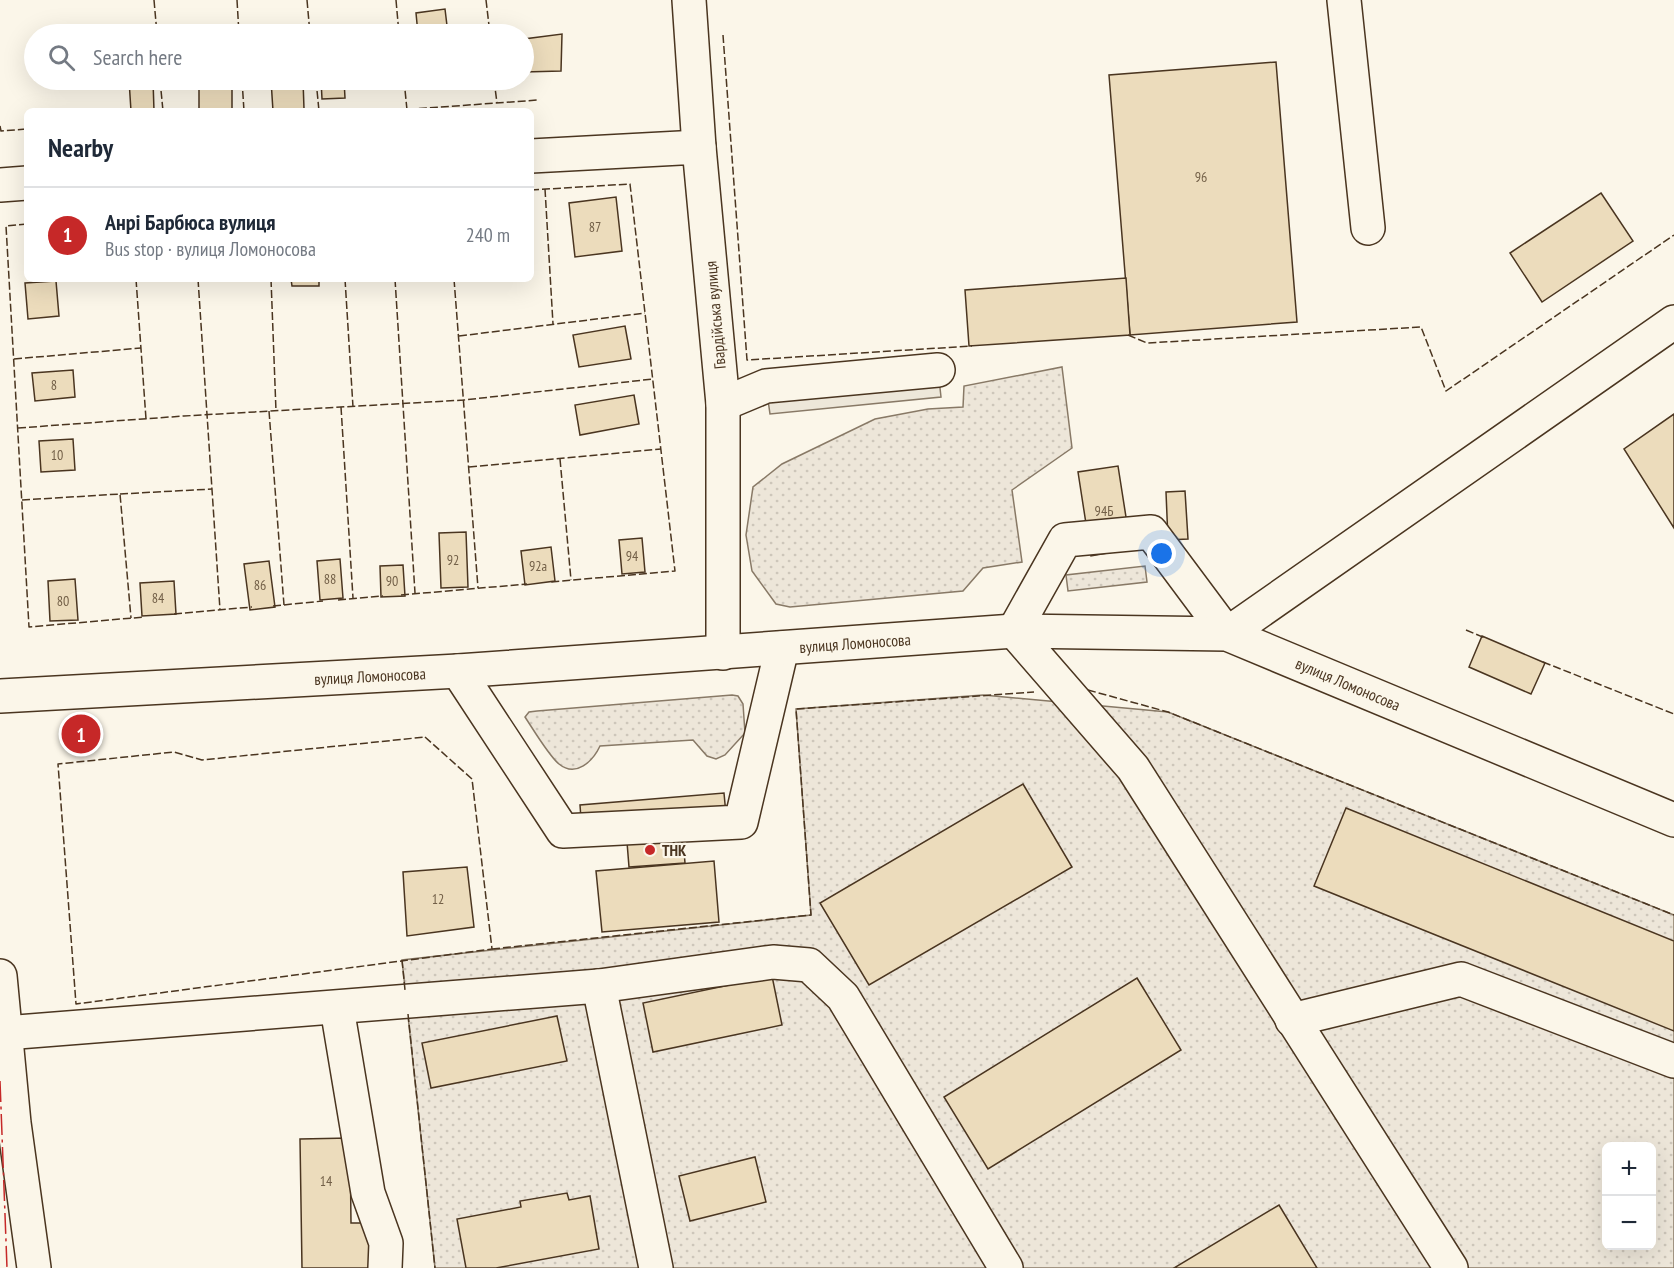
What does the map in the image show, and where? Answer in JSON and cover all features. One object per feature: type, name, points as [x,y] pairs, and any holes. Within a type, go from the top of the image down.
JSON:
[{"type":"main road","name":"Гвардійська вулиця","points":[[689,0],[699,147],[723,404],[723,653]]},
{"type":"main road","points":[[1349,1],[1368,228]]},
{"type":"main road","points":[[534,156],[699,147]]},
{"type":"main road","points":[[0,185],[24,183]]},
{"type":"main road","points":[[1451,1268],[1133,768],[1014,631],[1065,540],[1151,532],[1227,634],[1674,322]]},
{"type":"main road","points":[[723,404],[766,386],[938,370]]},
{"type":"main road","name":"вулиця Ломоносова","points":[[0,696],[458,671],[1014,631],[1227,634],[1674,819]]},
{"type":"main road","points":[[458,671],[563,831],[741,822],[782,648]]},
{"type":"main road","points":[[5,1033],[599,986],[772,962],[810,965],[843,997],[1006,1268]]},
{"type":"main road","points":[[0,976],[5,1033],[7,1124],[34,1268]]},
{"type":"main road","points":[[1293,1020],[1461,979],[1674,1061]]},
{"type":"main road","points":[[599,986],[656,1268]]},
{"type":"main road","points":[[337,1008],[368,1193],[386,1243],[385,1268]]},
{"type":"shaded area","points":[[1062,367],[1072,448],[1012,490],[1022,562],[983,568],[963,591],[790,607],[776,604],[752,571],[746,535],[753,487],[782,464],[875,419],[928,409],[963,407],[964,386]]},
{"type":"shaded area","points":[[938,370],[941,397],[770,414],[766,386]]},
{"type":"shaded area","points":[[1145,566],[1147,582],[1068,591],[1066,575]]},
{"type":"shaded area","points":[[983,695],[1168,712],[1674,915],[1674,1268],[435,1268],[402,960],[811,915],[796,709]]},
{"type":"shaded area","points":[[738,696],[743,704],[745,733],[725,755],[716,759],[707,756],[693,740],[600,746],[583,766],[565,768],[551,755],[525,717],[529,712],[537,711]]},
{"type":"building","points":[[445,9],[447,24],[417,24],[416,13]]},
{"type":"building","points":[[562,34],[561,71],[534,72],[534,38]]},
{"type":"building","points":[[1276,62],[1297,322],[1130,335],[1109,75]]},
{"type":"building","points":[[130,90],[153,90],[154,108],[131,108]]},
{"type":"building","points":[[199,90],[232,90],[232,108],[199,108]]},
{"type":"building","points":[[272,90],[303,90],[304,108],[273,108]]},
{"type":"building","points":[[322,90],[345,90],[345,98],[322,99]]},
{"type":"building","points":[[1601,193],[1633,241],[1542,302],[1510,253]]},
{"type":"building","points":[[616,197],[622,251],[575,257],[569,203]]},
{"type":"building","points":[[1126,278],[1130,335],[969,346],[965,290]]},
{"type":"building","points":[[56,282],[59,316],[28,319],[25,283]]},
{"type":"building","points":[[291,282],[319,282],[319,286],[292,286]]},
{"type":"building","points":[[625,326],[631,359],[579,367],[573,335]]},
{"type":"building","points":[[73,370],[75,397],[35,401],[32,373]]},
{"type":"building","points":[[634,395],[639,424],[580,435],[575,405]]},
{"type":"building","points":[[1674,414],[1674,528],[1624,449]]},
{"type":"building","points":[[73,439],[75,470],[41,472],[39,441]]},
{"type":"building","points":[[1118,466],[1131,549],[1091,556],[1078,472]]},
{"type":"building","points":[[1185,491],[1188,539],[1168,540],[1166,492]]},
{"type":"building","points":[[466,532],[468,587],[441,588],[439,533]]},
{"type":"building","points":[[642,538],[645,572],[622,574],[619,540]]},
{"type":"building","points":[[551,547],[555,581],[525,585],[521,551]]},
{"type":"building","points":[[340,559],[343,598],[320,600],[317,561]]},
{"type":"building","points":[[269,561],[275,607],[250,610],[244,564]]},
{"type":"building","points":[[403,565],[405,596],[381,597],[380,566]]},
{"type":"building","points":[[75,579],[78,620],[50,621],[48,581]]},
{"type":"building","points":[[174,581],[176,614],[142,616],[140,583]]},
{"type":"building","points":[[1482,636],[1545,663],[1531,694],[1469,667]]},
{"type":"building","points":[[1023,784],[1072,867],[869,985],[820,903]]},
{"type":"building","points":[[724,793],[728,836],[683,839],[685,863],[629,867],[627,842],[583,846],[580,805]]},
{"type":"building","points":[[1346,808],[1674,941],[1674,1031],[1314,886]]},
{"type":"building","points":[[714,861],[719,922],[602,932],[596,871]]},
{"type":"building","points":[[467,867],[474,927],[407,936],[403,872]]},
{"type":"building","points":[[772,976],[782,1025],[653,1052],[643,1003]]},
{"type":"building","points":[[1137,978],[1181,1050],[988,1169],[944,1097]]},
{"type":"building","points":[[557,1016],[567,1061],[431,1088],[422,1043]]},
{"type":"building","points":[[350,1138],[351,1223],[369,1223],[370,1268],[302,1268],[300,1139]]},
{"type":"building","points":[[755,1157],[766,1202],[690,1221],[679,1176]]},
{"type":"building","points":[[567,1193],[569,1200],[590,1196],[599,1249],[496,1268],[466,1268],[457,1219],[521,1207],[520,1201]]},
{"type":"building","points":[[1279,1205],[1317,1268],[1174,1268]]},
{"type":"fence","points":[[154,0],[156,24]]},
{"type":"fence","points":[[237,0],[238,24]]},
{"type":"fence","points":[[307,0],[309,24]]},
{"type":"fence","points":[[396,0],[398,24]]},
{"type":"fence","points":[[486,0],[489,24]]},
{"type":"fence","points":[[723,35],[747,360],[972,346]]},
{"type":"fence","points":[[161,90],[163,108]]},
{"type":"fence","points":[[243,90],[244,108]]},
{"type":"fence","points":[[317,90],[319,108]]},
{"type":"fence","points":[[405,90],[407,108]]},
{"type":"fence","points":[[495,90],[497,103]]},
{"type":"fence","points":[[427,108],[538,100]]},
{"type":"fence","points":[[0,126],[1,131],[24,129]]},
{"type":"fence","points":[[534,190],[630,184],[675,571],[551,582]]},
{"type":"fence","points":[[545,189],[553,324]]},
{"type":"fence","points":[[24,224],[6,226],[29,627],[144,617]]},
{"type":"fence","points":[[1128,335],[1147,343],[1421,327],[1446,391],[1674,235]]},
{"type":"fence","points":[[136,282],[146,419]]},
{"type":"fence","points":[[198,282],[220,610]]},
{"type":"fence","points":[[271,282],[276,411]]},
{"type":"fence","points":[[345,282],[353,407]]},
{"type":"fence","points":[[395,282],[415,593]]},
{"type":"fence","points":[[454,282],[478,588]]},
{"type":"fence","points":[[459,336],[645,313]]},
{"type":"fence","points":[[14,359],[141,348]]},
{"type":"fence","points":[[18,428],[464,400],[653,379]]},
{"type":"fence","points":[[341,407],[353,598]]},
{"type":"fence","points":[[269,411],[284,605]]},
{"type":"fence","points":[[469,467],[661,449]]},
{"type":"fence","points":[[560,459],[571,580]]},
{"type":"fence","points":[[120,494],[212,489]]},
{"type":"fence","points":[[22,500],[120,494],[131,618]]},
{"type":"fence","points":[[401,595],[527,584]]},
{"type":"fence","points":[[338,600],[383,596]]},
{"type":"fence","points":[[273,606],[323,601]]},
{"type":"fence","points":[[174,614],[252,607]]},
{"type":"fence","points":[[1466,630],[1485,638]]},
{"type":"fence","points":[[1543,662],[1674,714]]},
{"type":"fence","points":[[1088,690],[1168,712],[1674,915]]},
{"type":"fence","points":[[492,949],[811,915],[796,709],[1034,692]]},
{"type":"fence","points":[[425,737],[472,779],[492,949],[76,1004],[58,764],[174,752],[202,760],[425,737]]},
{"type":"fence","points":[[402,960],[405,990]]},
{"type":"fence","points":[[408,1014],[435,1268]]},
{"type":"power","points":[[0,1081],[7,1268]]},
{"type":"place","name":"Анрі Барбюса вулиця","points":[[81,734]]},
{"type":"place","name":"ТНК","points":[[650,850]]}]
